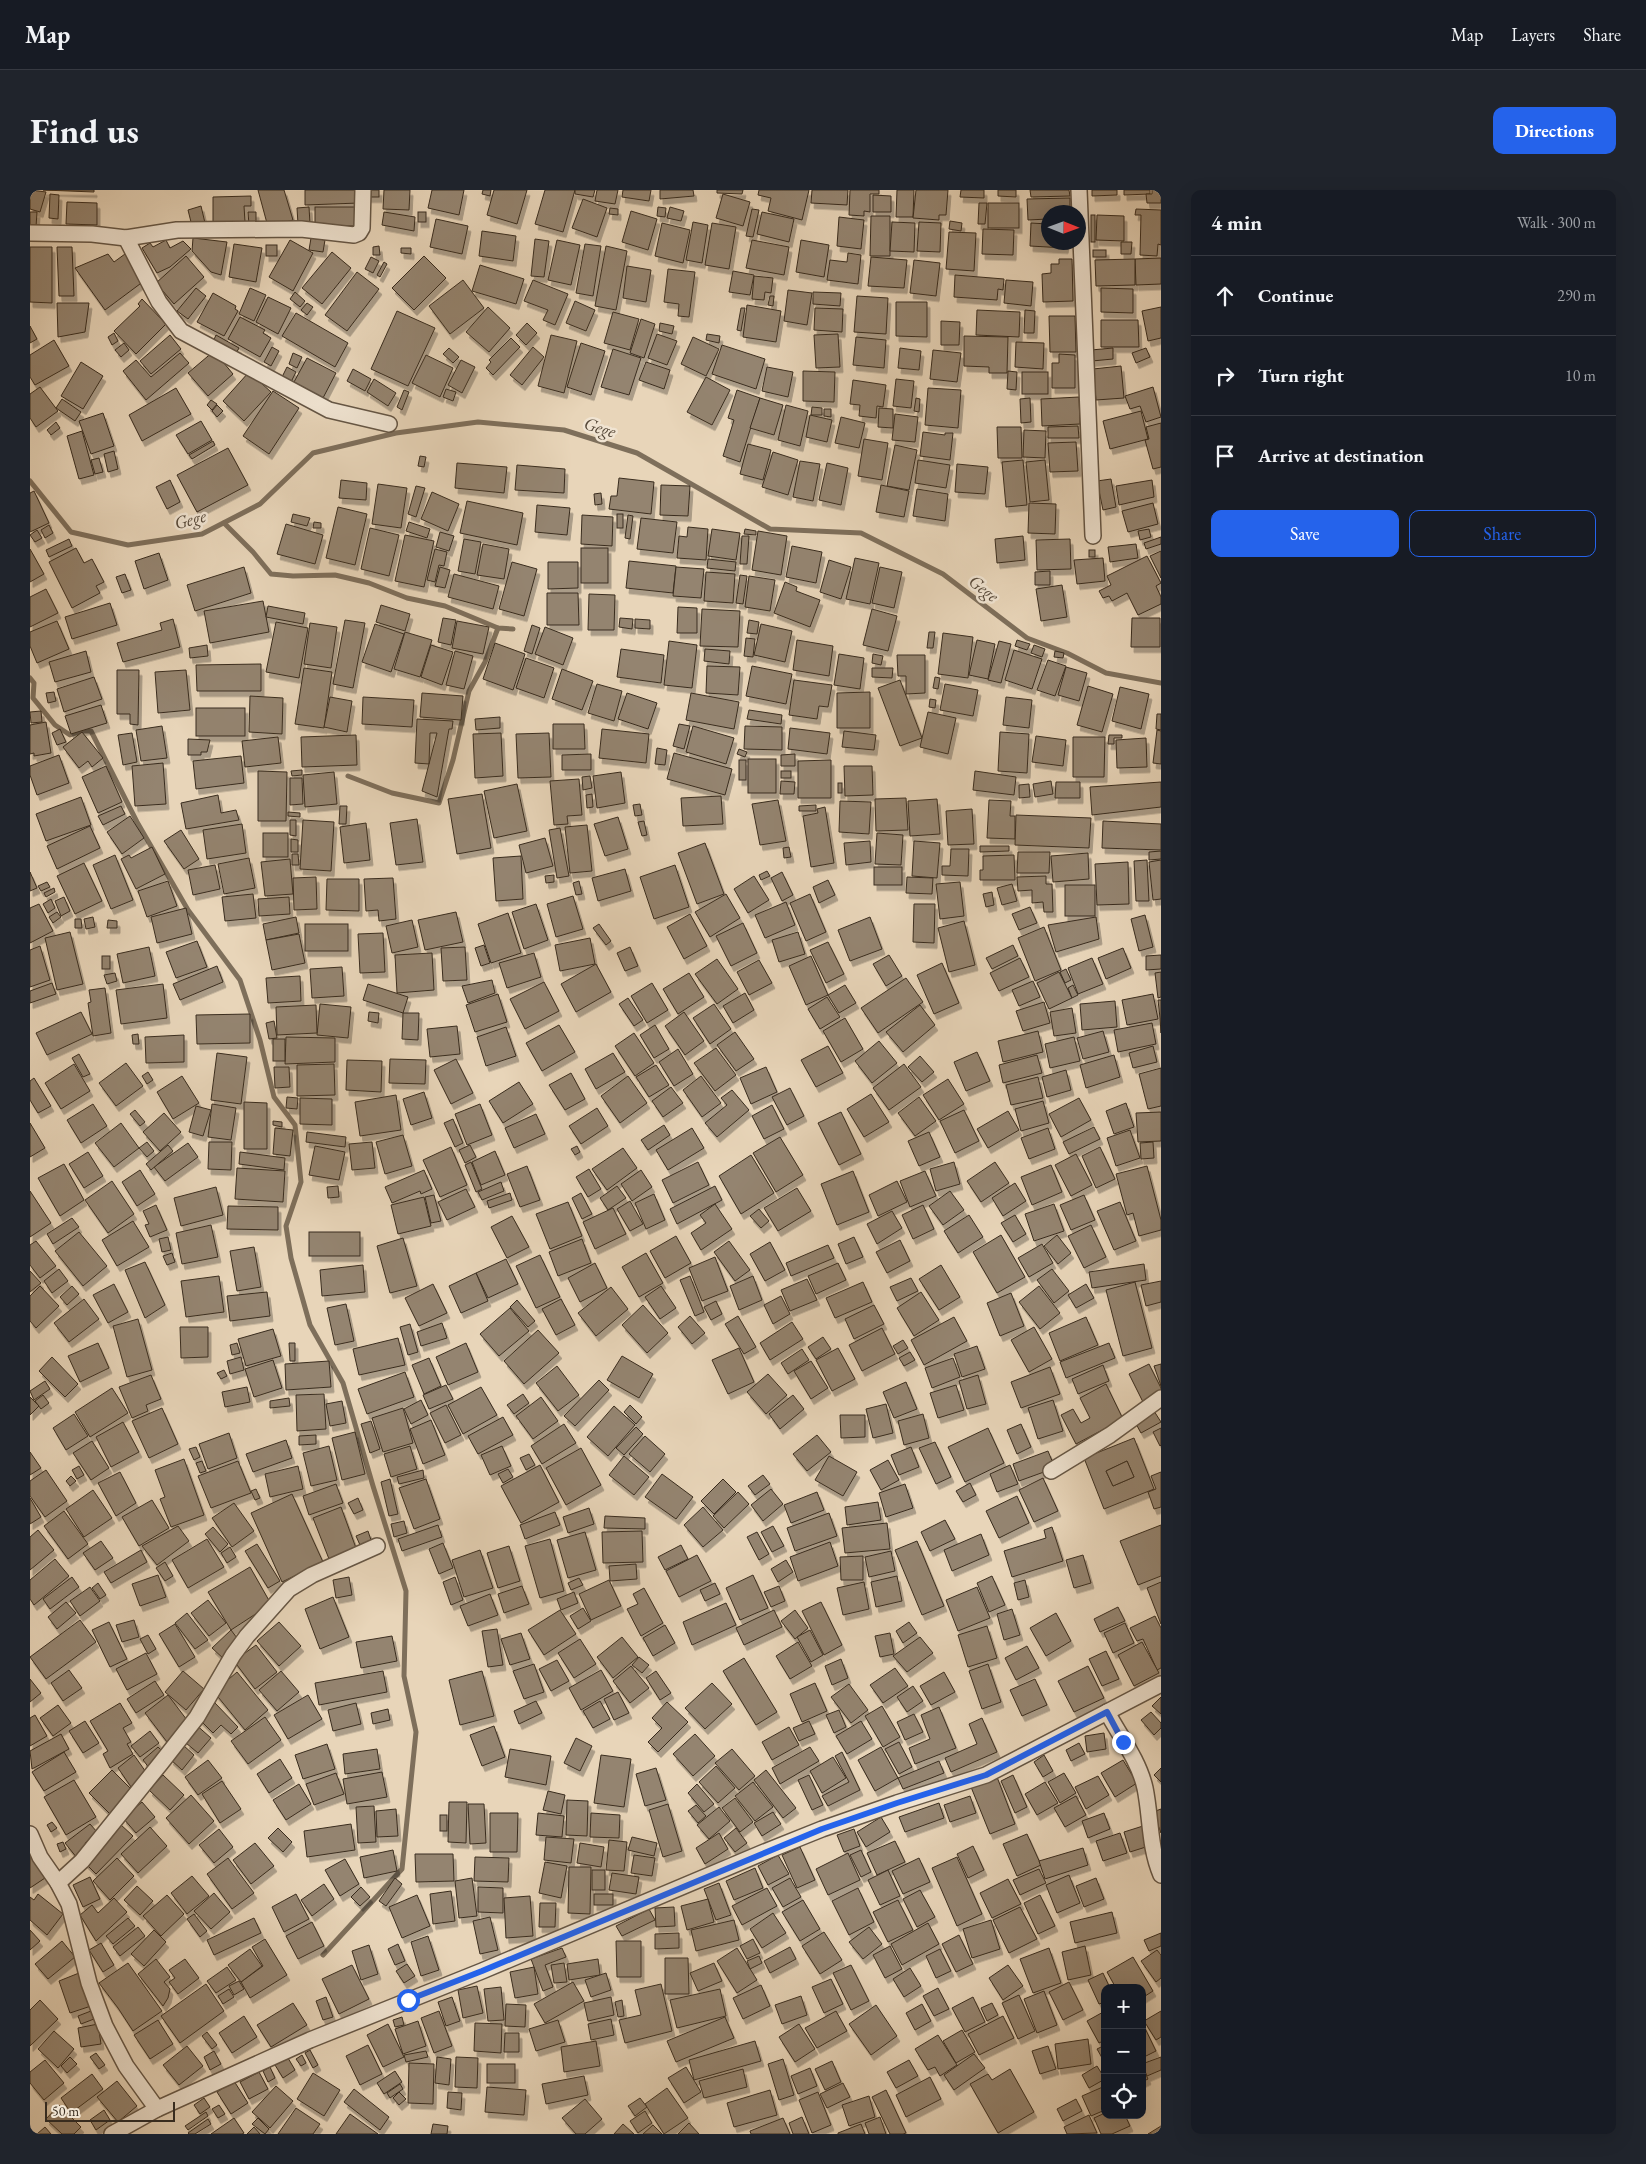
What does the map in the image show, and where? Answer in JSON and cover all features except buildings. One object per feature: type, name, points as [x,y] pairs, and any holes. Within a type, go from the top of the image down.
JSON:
[{"type":"street","points":[[30,233],[92,234],[126,238],[177,230],[300,229],[354,235],[359,233],[362,228],[363,190]]},
{"type":"street","points":[[1079,190],[1093,536]]},
{"type":"street","points":[[126,238],[159,302],[181,331],[330,410],[389,424]]},
{"type":"street","points":[[1051,1471],[1110,1435],[1161,1398]]},
{"type":"street","points":[[58,1883],[66,1873],[82,1861],[197,1717],[242,1642],[289,1589],[312,1575],[377,1546]]},
{"type":"street","points":[[112,2134],[157,2108],[310,2040],[482,1971],[762,1852],[897,1803],[986,1775],[1161,1684]]},
{"type":"street","points":[[1107,1712],[1142,1779],[1152,1848],[1161,1875]]},
{"type":"street","points":[[30,1834],[40,1857],[58,1883],[69,1904],[90,1982],[105,2026],[126,2066],[157,2108]]},
{"type":"waterway","name":"Gege","points":[[30,481],[71,532],[128,545],[202,534],[260,504],[313,453],[396,433],[478,422],[564,430],[637,453],[770,529],[861,533],[943,574],[1027,638],[1067,653],[1106,673],[1161,683]]},
{"type":"waterway","points":[[224,523],[253,552],[271,574],[293,576],[335,575],[369,583],[407,598],[445,606],[498,628],[513,629]]},
{"type":"waterway","points":[[348,776],[392,793],[439,803],[453,760],[469,691],[485,662],[498,628]]},
{"type":"waterway","points":[[30,678],[34,683],[33,698],[55,725],[70,735],[82,731],[91,731],[137,822],[188,910],[240,980],[260,1040],[274,1097],[295,1125],[301,1182],[286,1226],[291,1258],[310,1325],[343,1383],[406,1591],[404,1676],[416,1732],[402,1869],[323,1955]]},
{"type":"route","points":[[408,2000],[482,1971],[762,1852],[897,1803],[986,1775],[1107,1712],[1123,1742]]}]
